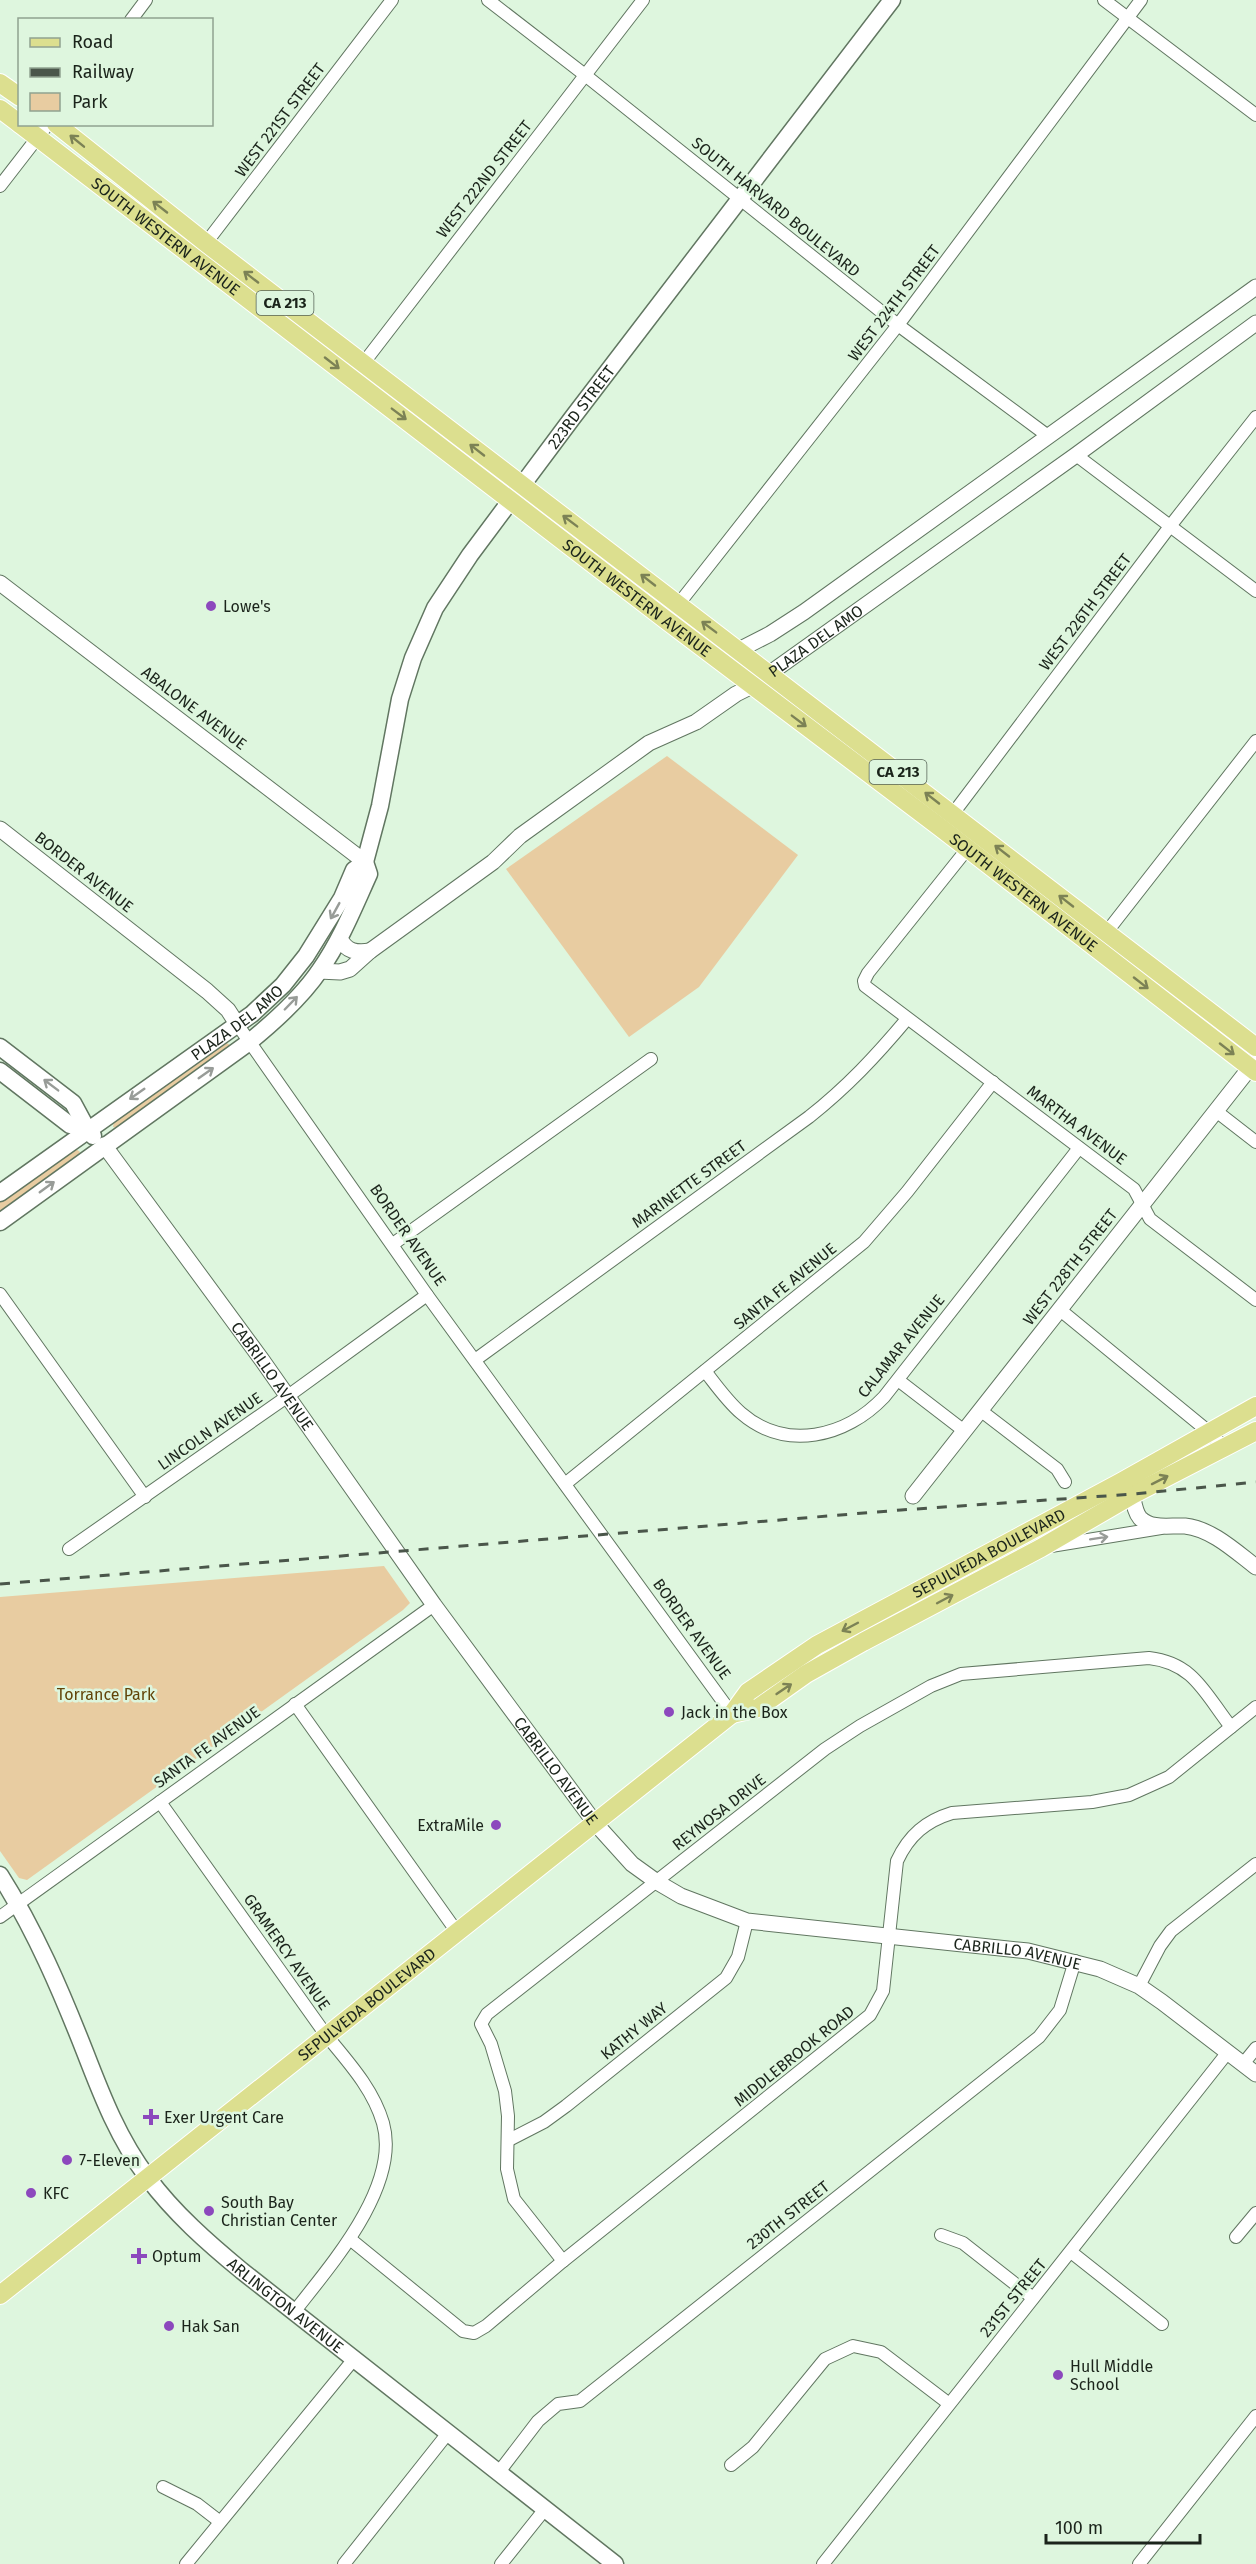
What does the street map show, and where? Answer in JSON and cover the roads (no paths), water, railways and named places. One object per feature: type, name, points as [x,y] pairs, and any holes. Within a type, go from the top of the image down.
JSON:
[{"type":"main road","name":"223RD STREET","points":[[365,862],[380,806],[400,699],[423,633],[454,578],[739,198],[892,0]]},
{"type":"main road","points":[[0,83],[18,96]]},
{"type":"main road","name":"SOUTH WESTERN AVENUE","points":[[0,109],[18,122]]},
{"type":"main road","name":"SOUTH WESTERN AVENUE","points":[[27,126],[43,131],[202,264],[752,686],[947,821],[979,834],[1256,1047]]},
{"type":"main road","name":"SOUTH WESTERN AVENUE","points":[[59,126],[206,243],[770,673],[947,821],[967,849],[1254,1067]]},
{"type":"main road","name":"PLAZA DEL AMO","points":[[0,1193],[271,998],[306,956],[342,898],[354,870],[365,862],[369,874],[339,938],[319,971],[270,1025],[0,1222]]},
{"type":"main road","name":"CABRILLO AVENUE","points":[[0,1047],[73,1103],[87,1130],[104,1145]]},
{"type":"main road","name":"CABRILLO AVENUE","points":[[0,1071],[70,1125],[87,1130]]},
{"type":"main road","name":"SEPULVEDA BOULEVARD","points":[[732,1714],[758,1707],[806,1674],[1041,1548],[1209,1432],[1256,1406]]},
{"type":"main road","name":"SEPULVEDA BOULEVARD","points":[[0,2295],[732,1714],[748,1692],[776,1671],[817,1645],[885,1609],[1130,1487],[1224,1448],[1256,1431]]},
{"type":"main road","points":[[885,1609],[893,1626]]},
{"type":"main road","name":"ARLINGTON AVENUE","points":[[0,1875],[18,1904],[58,1988],[112,2119],[148,2178],[201,2236],[294,2312],[615,2564]]},
{"type":"street","points":[[132,18],[146,0]]},
{"type":"street","name":"WEST 221ST STREET","points":[[202,264],[206,243],[392,0]]},
{"type":"street","name":"SOUTH HARVARD BOULEVARD","points":[[488,0],[898,326],[1048,436]]},
{"type":"street","name":"WEST 222ND STREET","points":[[352,378],[643,0]]},
{"type":"street","points":[[1104,0],[1256,115]]},
{"type":"street","name":"WEST 224TH STREET","points":[[666,620],[898,326],[1141,0]]},
{"type":"street","points":[[0,186],[43,131]]},
{"type":"street","name":"PLAZA DEL AMO","points":[[718,660],[770,634],[804,612],[1256,287]]},
{"type":"street","name":"PLAZA DEL AMO","points":[[319,971],[340,972],[350,969],[370,951],[493,862],[520,836],[649,743],[696,722],[736,694],[752,686],[1076,455],[1256,322]]},
{"type":"street","name":"WEST 226TH STREET","points":[[947,821],[1171,525],[1256,417]]},
{"type":"street","points":[[1076,455],[1256,591]]},
{"type":"street","name":"ABALONE AVENUE","points":[[0,583],[365,862]]},
{"type":"street","points":[[1095,947],[1256,741]]},
{"type":"street","name":"BORDER AVENUE","points":[[0,829],[207,991],[228,1010],[248,1043],[393,1244],[427,1295],[732,1714]]},
{"type":"street","points":[[967,849],[979,834]]},
{"type":"street","name":"MARTHA AVENUE","points":[[967,849],[868,973],[864,981],[865,986],[1134,1189],[1150,1219],[1256,1300]]},
{"type":"street","points":[[339,938],[343,945],[357,953],[370,951]]},
{"type":"street","name":"MARINETTE STREET","points":[[474,1360],[825,1105],[868,1066],[907,1019]]},
{"type":"street","points":[[393,1244],[651,1059]]},
{"type":"street","name":"WEST 228TH STREET","points":[[913,1496],[1142,1204],[1254,1067]]},
{"type":"street","name":"SANTA FE AVENUE","points":[[565,1484],[864,1242],[907,1192],[993,1082]]},
{"type":"street","points":[[1216,1111],[1256,1142]]},
{"type":"street","name":"CABRILLO AVENUE","points":[[104,1145],[288,1396],[434,1605],[595,1822],[632,1864],[681,1896],[747,1921],[1028,1951],[1075,1961],[1139,1986],[1256,2074]]},
{"type":"street","name":"CALAMAR AVENUE","points":[[705,1371],[740,1413],[755,1423],[790,1436],[823,1435],[858,1419],[873,1408],[898,1380],[1079,1148]]},
{"type":"street","points":[[0,1294],[145,1497]]},
{"type":"street","name":"LINCOLN AVENUE","points":[[69,1549],[288,1396],[427,1295]]},
{"type":"street","points":[[1059,1309],[1209,1432],[1224,1448]]},
{"type":"street","points":[[898,1380],[963,1430]]},
{"type":"street","points":[[980,1410],[1057,1469],[1065,1482]]},
{"type":"street","points":[[1130,1487],[1136,1513],[1142,1520],[1169,1527]]},
{"type":"street","points":[[1041,1548],[1185,1526],[1207,1533],[1256,1567]]},
{"type":"street","name":"SANTA FE AVENUE","points":[[0,1917],[434,1605]]},
{"type":"street","name":"REYNOSA DRIVE","points":[[563,2261],[514,2199],[507,2169],[509,2139],[505,2091],[492,2044],[481,2024],[483,2019],[825,1749],[860,1726],[931,1686],[961,1674],[1149,1658],[1166,1660],[1179,1665],[1191,1675],[1231,1727]]},
{"type":"street","points":[[295,1704],[458,1932]]},
{"type":"street","name":"MIDDLEBROOK ROAD","points":[[350,2239],[469,2333],[486,2326],[563,2261],[870,2015],[883,1991],[897,1861],[903,1848],[923,1825],[936,1817],[952,1813],[1092,1802],[1129,1795],[1169,1777],[1256,1707]]},
{"type":"street","name":"GRAMERCY AVENUE","points":[[160,1802],[326,2035],[369,2091],[383,2125],[386,2143],[379,2180],[350,2239],[294,2312]]},
{"type":"street","points":[[1139,1986],[1160,1946],[1171,1931],[1256,1864]]},
{"type":"street","name":"KATHY WAY","points":[[509,2139],[543,2122],[566,2106],[726,1978],[738,1958],[747,1921]]},
{"type":"street","name":"230TH STREET","points":[[498,2472],[538,2421],[558,2403],[580,2401],[1039,2037],[1060,2010],[1075,1961]]},
{"type":"street","points":[[1243,2064],[1256,2048]]},
{"type":"street","name":"231ST STREET","points":[[823,2564],[948,2403],[1071,2252],[1228,2052]]},
{"type":"street","points":[[1236,2237],[1256,2213]]},
{"type":"street","points":[[941,2235],[963,2243],[1033,2298]]},
{"type":"street","points":[[1071,2252],[1162,2324]]},
{"type":"street","points":[[731,2464],[753,2447],[825,2359],[853,2346],[881,2352],[948,2403]]},
{"type":"street","points":[[186,2564],[354,2359]]},
{"type":"street","points":[[1139,2564],[1256,2416]]},
{"type":"street","points":[[344,2564],[448,2433]]},
{"type":"street","points":[[163,2487],[196,2504],[219,2522]]},
{"type":"street","points":[[501,2564],[545,2509]]},
{"type":"railway","points":[[0,1584],[901,1510],[1134,1494],[1256,1482]]},
{"type":"place","name":"Lowe's","points":[[211,606]]},
{"type":"place","name":"Jack in the Box","points":[[669,1712]]},
{"type":"place","name":"ExtraMile","points":[[496,1825]]},
{"type":"place","name":"Exer Urgent Care","points":[[151,2117]]},
{"type":"place","name":"7-Eleven","points":[[67,2160]]},
{"type":"place","name":"KFC","points":[[31,2193]]},
{"type":"place","name":"South Bay Christian Center","points":[[209,2211]]},
{"type":"place","name":"Optum","points":[[139,2256]]},
{"type":"place","name":"Hak San","points":[[169,2326]]},
{"type":"place","name":"Hull Middle School","points":[[1058,2375]]},
{"type":"park label","name":"Torrance Park","points":[[106,1694]]}]
